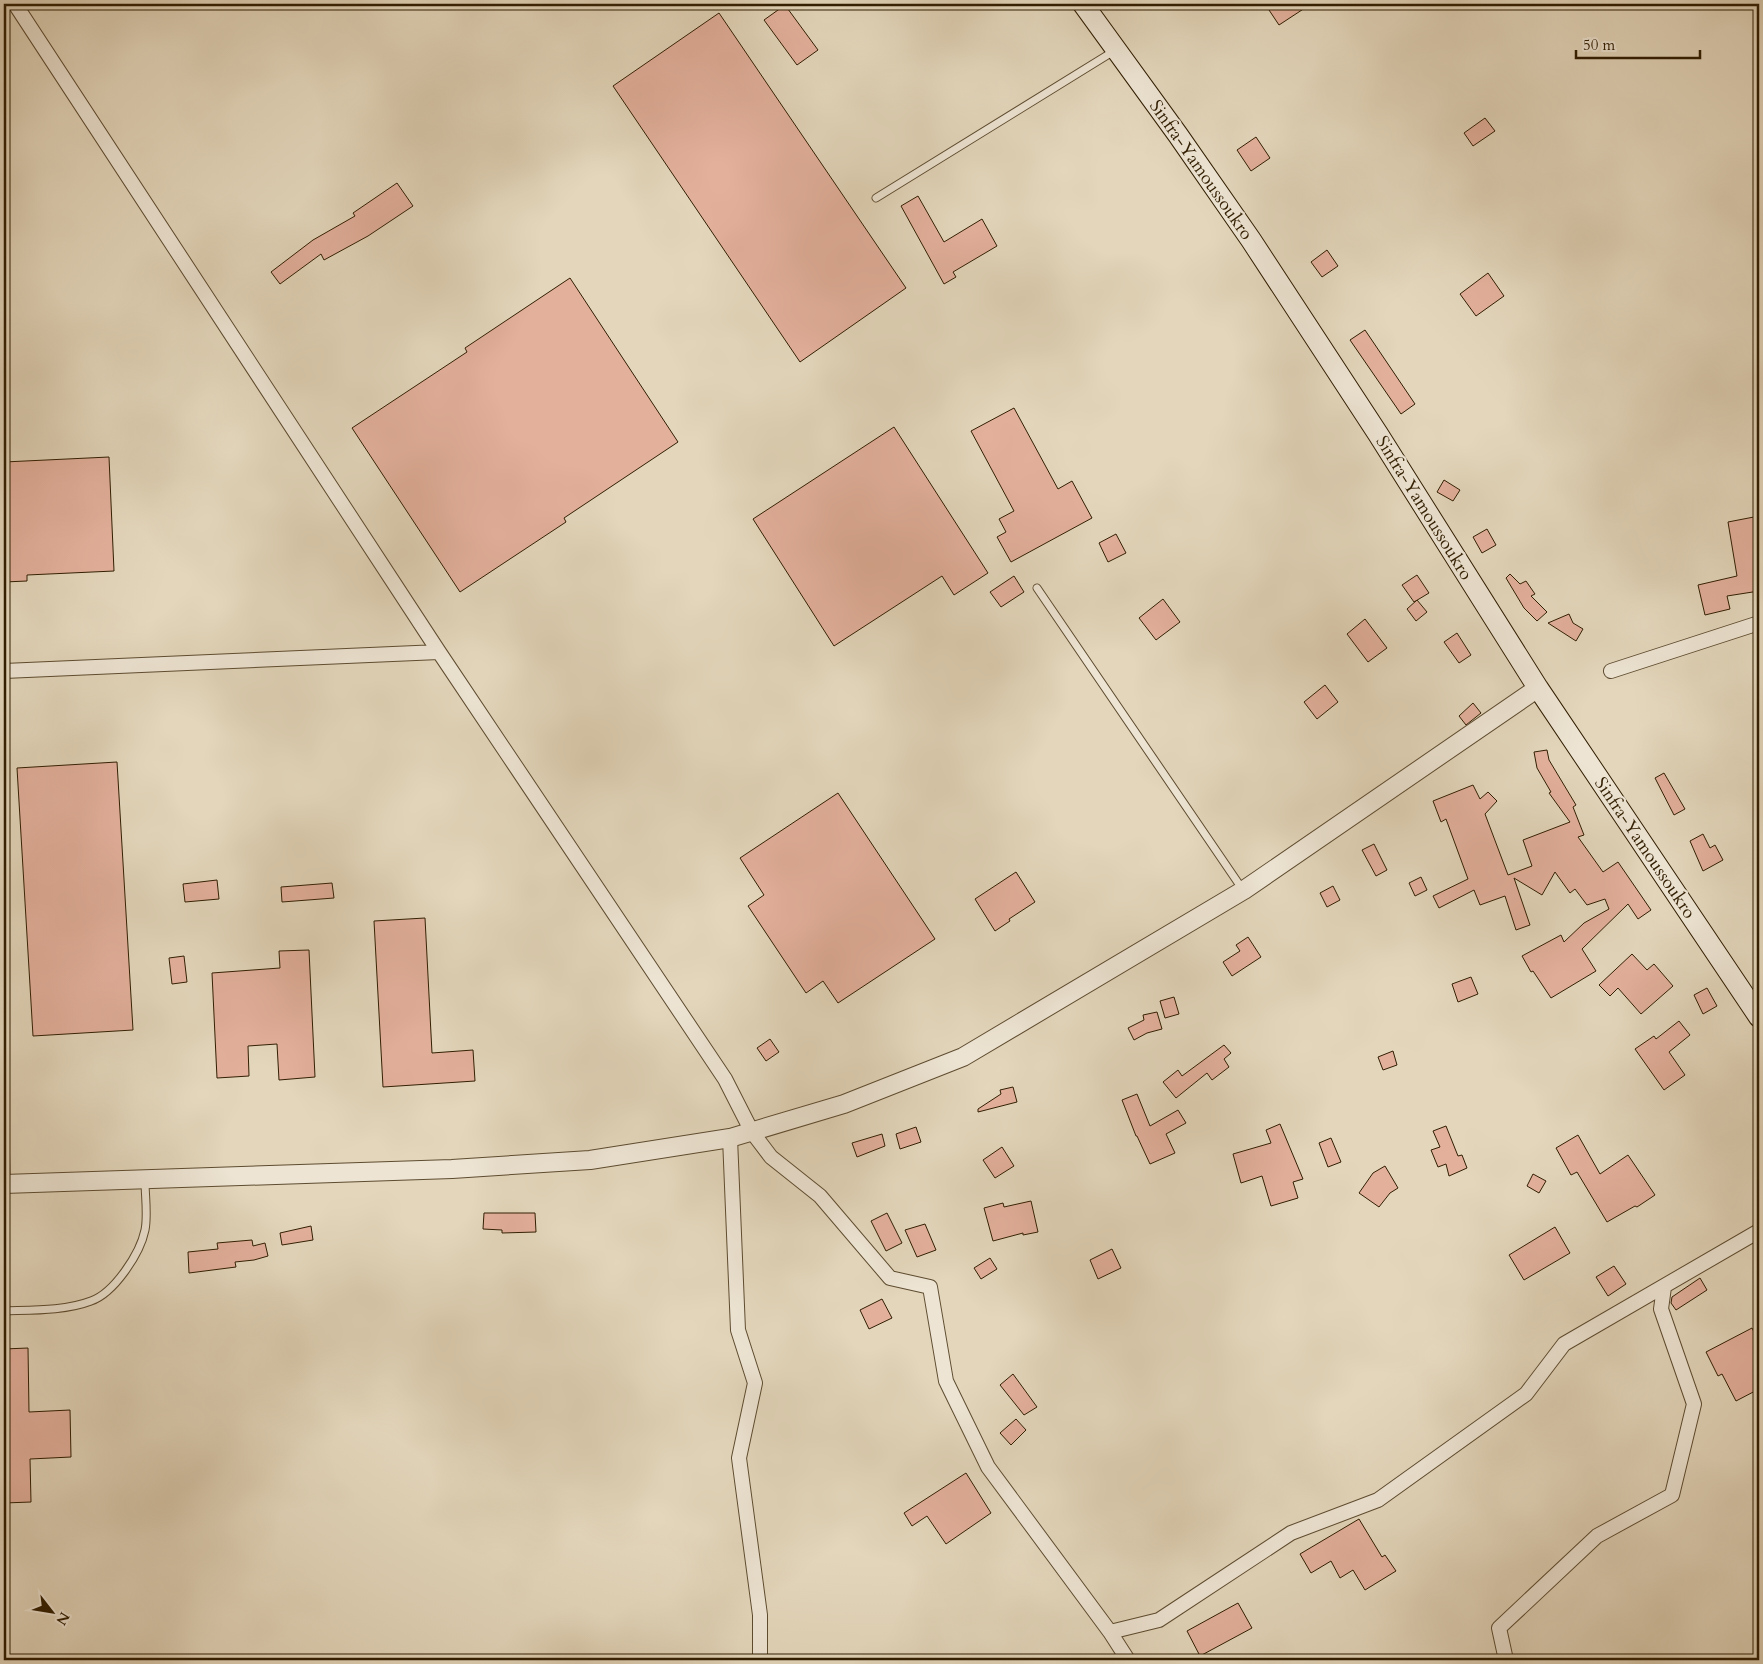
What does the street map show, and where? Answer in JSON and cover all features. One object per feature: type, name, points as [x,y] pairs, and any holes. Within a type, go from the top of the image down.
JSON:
[{"type":"main road","name":"Sinfra-Yamoussoukro","points":[[1082,4],[1184,143],[1289,297],[1538,688],[1759,1017]]},
{"type":"street","points":[[14,4],[439,652],[725,1079],[752,1132],[771,1157],[820,1196],[890,1278],[930,1287],[946,1382],[988,1466],[1110,1632],[1128,1660]]},
{"type":"street","points":[[1611,672],[1759,623]]},
{"type":"street","points":[[4,671],[439,652]]},
{"type":"street","points":[[5,1184],[146,1181],[452,1169],[590,1160],[730,1138],[844,1104],[964,1058],[1244,890],[1538,688]]},
{"type":"street","points":[[730,1138],[738,1330],[755,1383],[739,1458],[760,1614],[760,1660]]},
{"type":"street","points":[[1110,1632],[1159,1620],[1291,1533],[1378,1500],[1526,1394],[1564,1344],[1759,1231]]},
{"type":"street","points":[[1506,1660],[1499,1628],[1597,1536],[1672,1495],[1694,1404],[1661,1309],[1664,1287]]},
{"type":"lane","points":[[876,198],[1116,50]]},
{"type":"lane","points":[[1037,588],[1244,890]]},
{"type":"lane","points":[[4,1063],[5,1184]]},
{"type":"lane","points":[[4,1311],[56,1308],[92,1301],[108,1288],[132,1264],[145,1230],[146,1181]]},
{"type":"building","points":[[1265,4],[1311,4],[1279,25]]},
{"type":"building","points":[[785,5],[818,50],[797,65],[764,20]]},
{"type":"building","points":[[719,13],[906,288],[800,362],[613,86]]},
{"type":"building","points":[[1485,118],[1495,131],[1473,146],[1464,133]]},
{"type":"building","points":[[1256,137],[1270,158],[1251,171],[1237,150]]},
{"type":"building","points":[[397,183],[413,206],[368,236],[324,260],[321,254],[280,284],[271,272],[313,240],[355,216],[353,213]]},
{"type":"building","points":[[918,196],[944,242],[982,219],[997,246],[953,272],[956,277],[944,284],[901,206]]},
{"type":"building","points":[[1327,250],[1338,266],[1322,277],[1311,262]]},
{"type":"building","points":[[1488,273],[1504,296],[1476,316],[1460,294]]},
{"type":"building","points":[[570,278],[678,442],[564,518],[566,522],[460,592],[352,428],[467,352],[465,348]]},
{"type":"building","points":[[1365,330],[1415,404],[1401,414],[1350,340]]},
{"type":"building","points":[[1014,408],[1058,489],[1072,481],[1092,518],[1011,562],[997,537],[1006,532],[999,519],[1014,511],[971,431]]},
{"type":"building","points":[[894,427],[988,573],[954,595],[942,576],[834,646],[753,519]]},
{"type":"building","points":[[109,457],[114,571],[27,575],[27,581],[4,582],[4,462]]},
{"type":"building","points":[[1444,480],[1460,490],[1453,501],[1437,492]]},
{"type":"building","points":[[1759,516],[1759,591],[1727,596],[1730,609],[1705,615],[1698,585],[1737,576],[1728,522]]},
{"type":"building","points":[[1487,529],[1496,545],[1482,553],[1473,537]]},
{"type":"building","points":[[1116,534],[1126,553],[1108,562],[1099,543]]},
{"type":"building","points":[[1510,574],[1520,584],[1526,581],[1535,594],[1531,596],[1547,612],[1537,621],[1524,608],[1506,578]]},
{"type":"building","points":[[1417,575],[1429,593],[1414,602],[1402,585]]},
{"type":"building","points":[[1014,576],[1024,592],[1001,607],[990,592]]},
{"type":"building","points":[[1163,599],[1180,622],[1156,640],[1139,618]]},
{"type":"building","points":[[1417,600],[1427,612],[1416,621],[1407,609]]},
{"type":"building","points":[[1569,614],[1573,623],[1583,629],[1576,641],[1548,623]]},
{"type":"building","points":[[1365,619],[1387,648],[1368,662],[1347,634]]},
{"type":"building","points":[[1457,633],[1471,655],[1459,663],[1444,642]]},
{"type":"building","points":[[1325,685],[1338,702],[1317,719],[1304,702]]},
{"type":"building","points":[[1473,703],[1481,713],[1466,725],[1459,716]]},
{"type":"building","points":[[1547,750],[1549,760],[1576,805],[1573,807],[1584,835],[1578,837],[1603,872],[1618,862],[1651,910],[1638,919],[1628,904],[1582,949],[1596,971],[1551,998],[1533,971],[1531,972],[1522,956],[1561,935],[1564,942],[1584,923],[1609,909],[1605,899],[1587,905],[1575,889],[1570,893],[1555,872],[1542,895],[1514,878],[1530,925],[1516,930],[1505,896],[1480,905],[1474,890],[1439,908],[1433,896],[1468,879],[1446,819],[1441,822],[1433,801],[1473,785],[1480,799],[1488,792],[1497,801],[1485,814],[1508,875],[1532,866],[1523,840],[1570,822],[1549,793],[1551,792],[1537,768],[1534,752]]},
{"type":"building","points":[[117,762],[133,1030],[33,1036],[17,768]]},
{"type":"building","points":[[1664,773],[1685,809],[1674,815],[1655,778]]},
{"type":"building","points":[[838,793],[935,939],[838,1003],[823,981],[806,993],[748,906],[764,895],[740,858]]},
{"type":"building","points":[[1703,834],[1710,848],[1715,845],[1723,860],[1703,871],[1690,841]]},
{"type":"building","points":[[1374,844],[1387,870],[1376,876],[1362,850]]},
{"type":"building","points":[[1016,872],[1035,902],[995,931],[975,899]]},
{"type":"building","points":[[1421,877],[1427,890],[1415,896],[1409,883]]},
{"type":"building","points":[[217,880],[219,899],[185,902],[183,884]]},
{"type":"building","points":[[332,883],[334,898],[282,902],[281,887]]},
{"type":"building","points":[[1333,886],[1340,900],[1327,907],[1320,893]]},
{"type":"building","points":[[425,918],[432,1053],[473,1050],[475,1081],[383,1087],[374,921]]},
{"type":"building","points":[[1248,937],[1261,957],[1232,976],[1223,962],[1240,951],[1236,945]]},
{"type":"building","points":[[309,950],[315,1077],[279,1080],[277,1044],[248,1046],[249,1076],[217,1078],[212,973],[280,968],[279,951]]},
{"type":"building","points":[[1632,954],[1647,970],[1654,964],[1673,986],[1641,1014],[1618,988],[1610,996],[1599,985]]},
{"type":"building","points":[[184,956],[187,982],[172,984],[169,958]]},
{"type":"building","points":[[1471,977],[1478,994],[1458,1002],[1452,984]]},
{"type":"building","points":[[1707,988],[1717,1006],[1703,1014],[1694,995]]},
{"type":"building","points":[[1174,997],[1179,1014],[1165,1018],[1160,1001]]},
{"type":"building","points":[[1157,1012],[1162,1029],[1147,1033],[1134,1040],[1128,1028],[1144,1020],[1143,1015]]},
{"type":"building","points":[[1679,1021],[1690,1035],[1669,1052],[1685,1075],[1664,1090],[1635,1049],[1654,1036],[1656,1039]]},
{"type":"building","points":[[770,1039],[779,1052],[766,1061],[757,1048]]},
{"type":"building","points":[[1224,1045],[1231,1053],[1224,1059],[1229,1067],[1212,1080],[1207,1073],[1176,1098],[1163,1082],[1178,1070],[1182,1076]]},
{"type":"building","points":[[1393,1051],[1397,1065],[1383,1070],[1378,1057]]},
{"type":"building","points":[[1013,1087],[1017,1102],[978,1112],[978,1109],[1001,1094],[1000,1090]]},
{"type":"building","points":[[1137,1094],[1150,1126],[1178,1110],[1186,1123],[1166,1134],[1175,1153],[1150,1164],[1136,1136],[1122,1100]]},
{"type":"building","points":[[1280,1124],[1303,1179],[1293,1182],[1298,1198],[1271,1206],[1262,1176],[1241,1183],[1233,1154],[1271,1143],[1266,1130]]},
{"type":"building","points":[[1446,1126],[1458,1156],[1462,1155],[1467,1168],[1449,1176],[1446,1164],[1438,1167],[1431,1150],[1440,1147],[1433,1131]]},
{"type":"building","points":[[916,1127],[921,1142],[900,1149],[896,1134]]},
{"type":"building","points":[[882,1134],[885,1146],[857,1157],[852,1143]]},
{"type":"building","points":[[1578,1135],[1600,1174],[1628,1155],[1655,1195],[1637,1207],[1635,1206],[1607,1222],[1577,1172],[1571,1175],[1556,1148]]},
{"type":"building","points":[[1331,1138],[1341,1162],[1328,1167],[1319,1143]]},
{"type":"building","points":[[1002,1147],[1014,1166],[995,1178],[983,1160]]},
{"type":"building","points":[[1385,1166],[1398,1188],[1390,1193],[1379,1207],[1359,1193],[1373,1173]]},
{"type":"building","points":[[1533,1174],[1546,1181],[1539,1193],[1527,1186]]},
{"type":"building","points":[[1031,1201],[1038,1232],[1023,1235],[1023,1233],[993,1241],[984,1208],[1003,1203],[1004,1207]]},
{"type":"building","points":[[484,1213],[535,1213],[536,1232],[502,1233],[502,1230],[483,1229]]},
{"type":"building","points":[[887,1213],[902,1243],[886,1251],[871,1221]]},
{"type":"building","points":[[925,1224],[936,1250],[917,1257],[905,1230]]},
{"type":"building","points":[[311,1226],[313,1240],[282,1245],[280,1233]]},
{"type":"building","points":[[1555,1227],[1570,1253],[1524,1280],[1509,1255]]},
{"type":"building","points":[[252,1240],[253,1246],[265,1243],[268,1256],[235,1262],[236,1267],[189,1273],[188,1252],[218,1249],[217,1243]]},
{"type":"building","points":[[1112,1249],[1121,1268],[1098,1279],[1090,1260]]},
{"type":"building","points":[[990,1258],[997,1269],[981,1279],[974,1268]]},
{"type":"building","points":[[1614,1266],[1626,1284],[1608,1296],[1596,1277]]},
{"type":"building","points":[[1700,1278],[1707,1290],[1676,1310],[1671,1303],[1672,1297]]},
{"type":"building","points":[[882,1299],[892,1318],[869,1329],[860,1310]]},
{"type":"building","points":[[1752,1328],[1759,1342],[1759,1389],[1736,1401],[1722,1374],[1718,1376],[1706,1352]]},
{"type":"building","points":[[28,1348],[29,1412],[70,1410],[71,1457],[30,1459],[31,1502],[4,1503],[4,1349]]},
{"type":"building","points":[[1013,1374],[1037,1407],[1024,1415],[1000,1385]]},
{"type":"building","points":[[1016,1419],[1026,1430],[1011,1445],[1000,1433]]},
{"type":"building","points":[[966,1473],[991,1513],[946,1544],[927,1516],[912,1526],[904,1513]]},
{"type":"building","points":[[1359,1519],[1382,1557],[1385,1555],[1396,1571],[1365,1590],[1353,1570],[1340,1578],[1331,1561],[1311,1573],[1300,1554]]},
{"type":"building","points":[[1238,1603],[1252,1628],[1200,1656],[1187,1631]]}]
